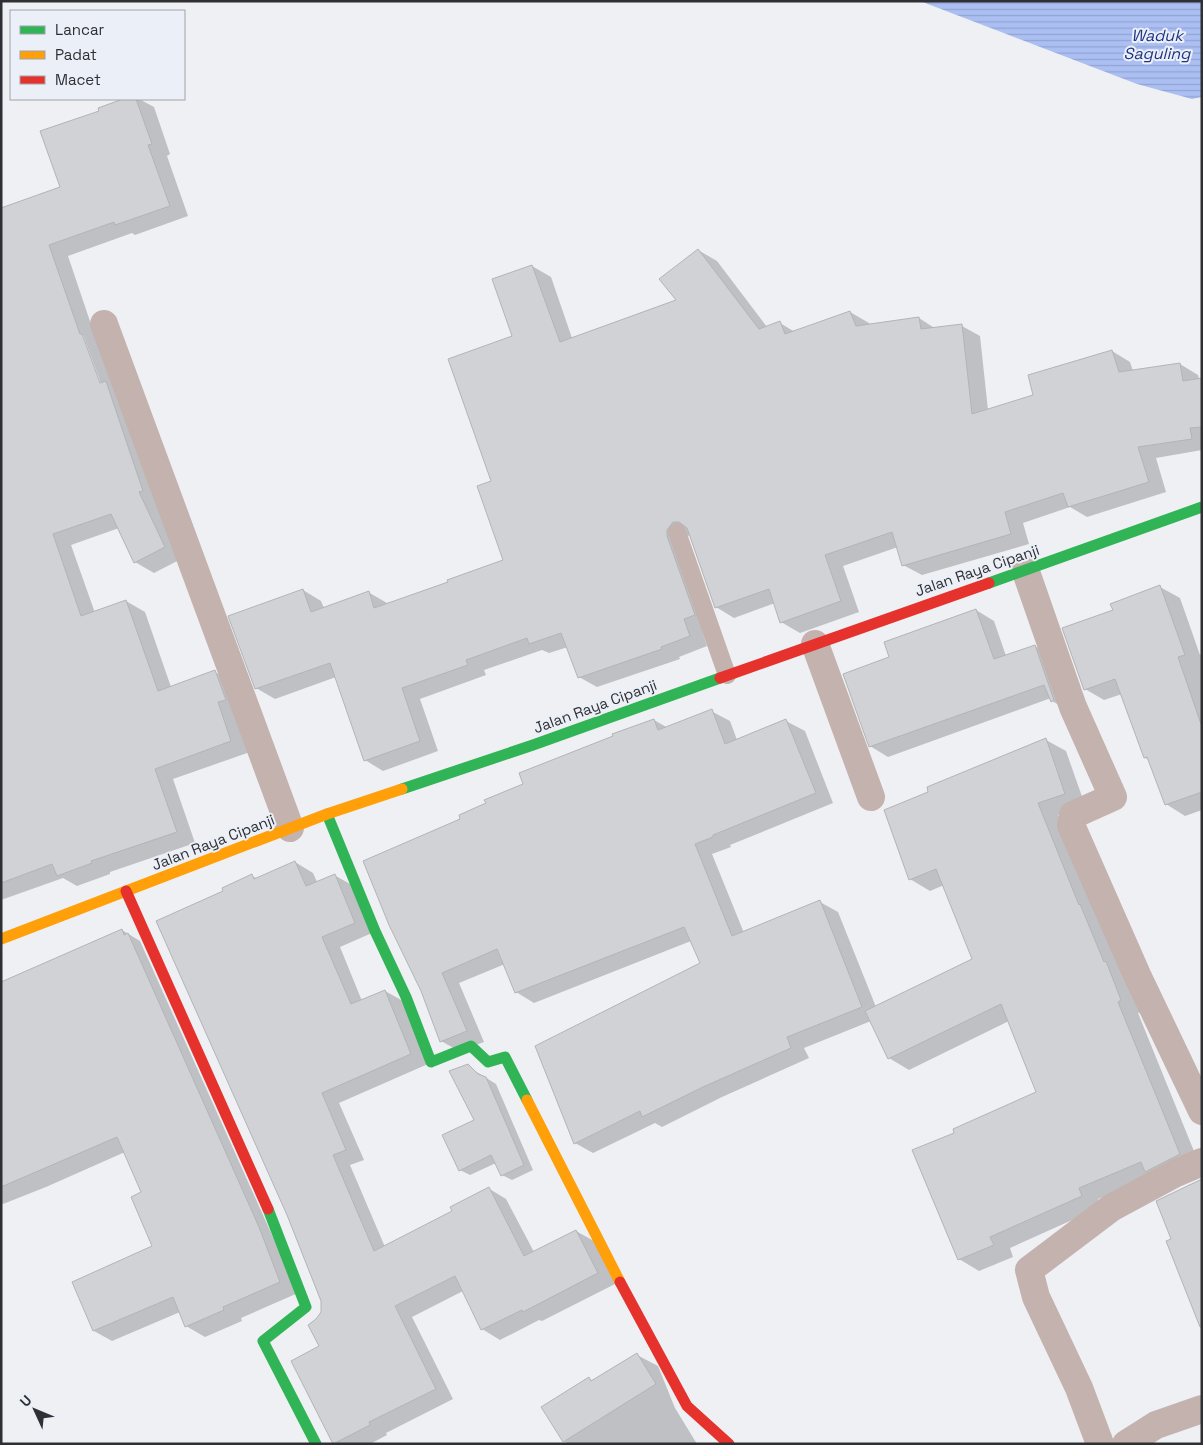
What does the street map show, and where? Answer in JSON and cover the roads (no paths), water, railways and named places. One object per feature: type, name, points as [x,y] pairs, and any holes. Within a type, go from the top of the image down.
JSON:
[{"type":"street","points":[[104,324],[290,828]]},
{"type":"street","name":"Jalan Raya Cipanji","points":[[1,939],[327,814],[524,748],[1202,507]]},
{"type":"street","points":[[1025,569],[1073,707],[1113,798],[1072,815],[1071,825],[1137,975],[1202,1111]]},
{"type":"street","points":[[815,644],[871,797]]},
{"type":"street","points":[[327,814],[375,931],[406,997],[431,1062],[471,1046],[488,1062],[505,1057],[618,1279],[687,1406],[729,1444]]},
{"type":"street","points":[[126,891],[273,1221],[306,1307],[264,1341],[316,1444]]},
{"type":"street","points":[[1100,1444],[1079,1388],[1036,1298],[1029,1270],[1111,1208],[1176,1173],[1202,1162]]},
{"type":"street","points":[[1126,1444],[1156,1425],[1202,1409]]},
{"type":"lane","points":[[677,532],[727,675]]},
{"type":"water","name":"Waduk Saguling","points":[[920,1],[1202,1],[1202,97],[1192,99],[1137,84]]}]
